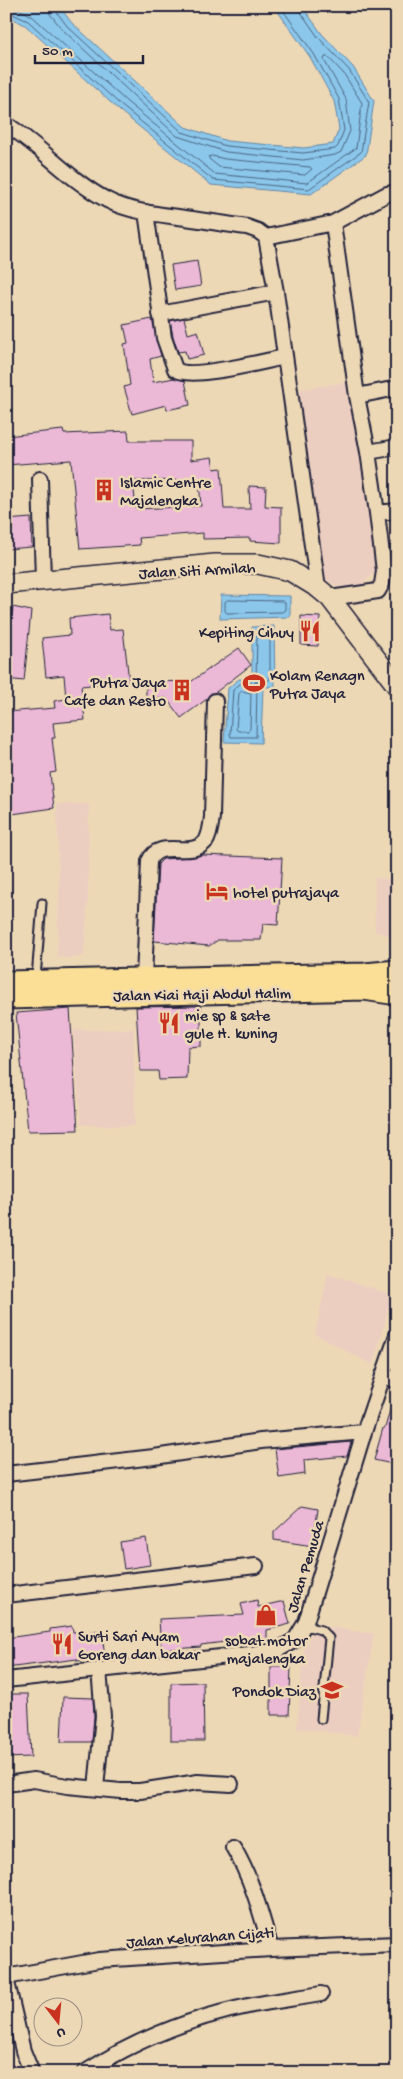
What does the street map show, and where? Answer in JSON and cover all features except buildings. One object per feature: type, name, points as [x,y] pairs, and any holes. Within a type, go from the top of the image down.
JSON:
[{"type":"main road","name":"Jalan Siti Armilah","points":[[6,584],[215,564],[258,564],[290,572],[324,593],[397,686]]},
{"type":"main road","name":"Jalan Kiai Haji Abdul Halim","points":[[6,982],[365,974],[397,971]]},
{"type":"main road","name":"Jalan Kiai Haji Abdul Halim","points":[[6,998],[364,989],[397,994]]},
{"type":"street","points":[[6,124],[31,141],[53,162],[86,188],[109,201],[146,212],[246,227],[258,231],[266,237],[307,501],[324,593],[378,591],[391,570],[376,513],[332,223]]},
{"type":"street","points":[[266,237],[332,223],[387,194],[397,192]]},
{"type":"street","points":[[146,212],[164,338],[174,369],[182,373],[210,372],[284,356]]},
{"type":"street","points":[[160,314],[276,292]]},
{"type":"street","points":[[357,396],[397,388]]},
{"type":"street","points":[[368,452],[397,447]]},
{"type":"street","points":[[40,479],[43,580]]},
{"type":"street","points":[[376,513],[397,511]]},
{"type":"street","points":[[144,978],[149,861],[151,856],[163,849],[192,850],[206,840],[210,831],[215,701]]},
{"type":"street","name":"Jalan Pemuda","points":[[6,1680],[276,1651],[295,1640],[305,1626],[364,1432],[397,1335]]},
{"type":"street","points":[[383,1375],[397,1381]]},
{"type":"street","points":[[6,1474],[154,1457],[261,1441],[364,1432]]},
{"type":"street","points":[[6,1594],[256,1566]]},
{"type":"street","points":[[96,1788],[103,1716],[99,1670]]},
{"type":"street","points":[[6,1784],[34,1780],[96,1788],[140,1791],[198,1782],[231,1784]]},
{"type":"street","points":[[232,1847],[242,1860],[271,1949]]},
{"type":"street","name":"Jalan Kelurahan Cijati","points":[[6,1978],[99,1960],[271,1949],[397,1944]]},
{"type":"street","points":[[6,1978],[23,2051],[32,2073]]},
{"type":"street","points":[[84,2073],[106,2059],[165,2031],[252,2006],[321,1994]]},
{"type":"lane","points":[[36,981],[42,902]]},
{"type":"lane","points":[[305,1626],[321,1630],[329,1638],[321,1719]]},
{"type":"shaded area","points":[[348,382],[363,452],[379,569],[350,594],[324,579],[295,390]]},
{"type":"shaded area","points":[[57,804],[89,804],[88,898],[84,956],[74,958],[57,957],[59,895]]},
{"type":"shaded area","points":[[375,878],[397,879],[397,935],[392,936],[375,932]]},
{"type":"shaded area","points":[[134,1029],[135,1126],[81,1125],[73,1030]]},
{"type":"shaded area","points":[[328,1273],[392,1295],[373,1365],[315,1334]]},
{"type":"shaded area","name":"Pondok Diaz","points":[[315,1625],[374,1634],[357,1736],[297,1728],[303,1652]]},
{"type":"water","points":[[6,6],[59,6],[71,22],[185,127],[227,141],[304,148],[333,144],[339,129],[334,101],[310,57],[274,6],[302,6],[322,34],[353,67],[374,101],[366,155],[311,194],[211,185],[120,111],[25,25],[6,15]]},
{"type":"water","points":[[221,595],[290,596],[290,617],[220,619]]},
{"type":"water","name":"Kolam Renagn Putra Jaya","points":[[274,626],[275,687],[263,687],[261,743],[224,742],[228,688],[239,679],[252,680],[252,627]]},
{"type":"place","name":"Islamic Centre Majalengka","points":[[104,490]]},
{"type":"place","name":"Kepiting Cihuy","points":[[310,631]]},
{"type":"place","name":"Kolam Renagn Putra Jaya","points":[[254,683]]},
{"type":"place","name":"Putra Jaya Cafe dan Resto","points":[[182,690]]},
{"type":"place","name":"hotel putrajaya","points":[[217,891]]},
{"type":"place","name":"mie sp & sate gule H. kuning","points":[[169,1023]]},
{"type":"place","name":"sobat motor majalengka","points":[[266,1615]]},
{"type":"place","name":"Surti Sari Ayam Goreng dan bakar","points":[[62,1644]]},
{"type":"place","name":"Pondok Diaz","points":[[332,1690]]}]
